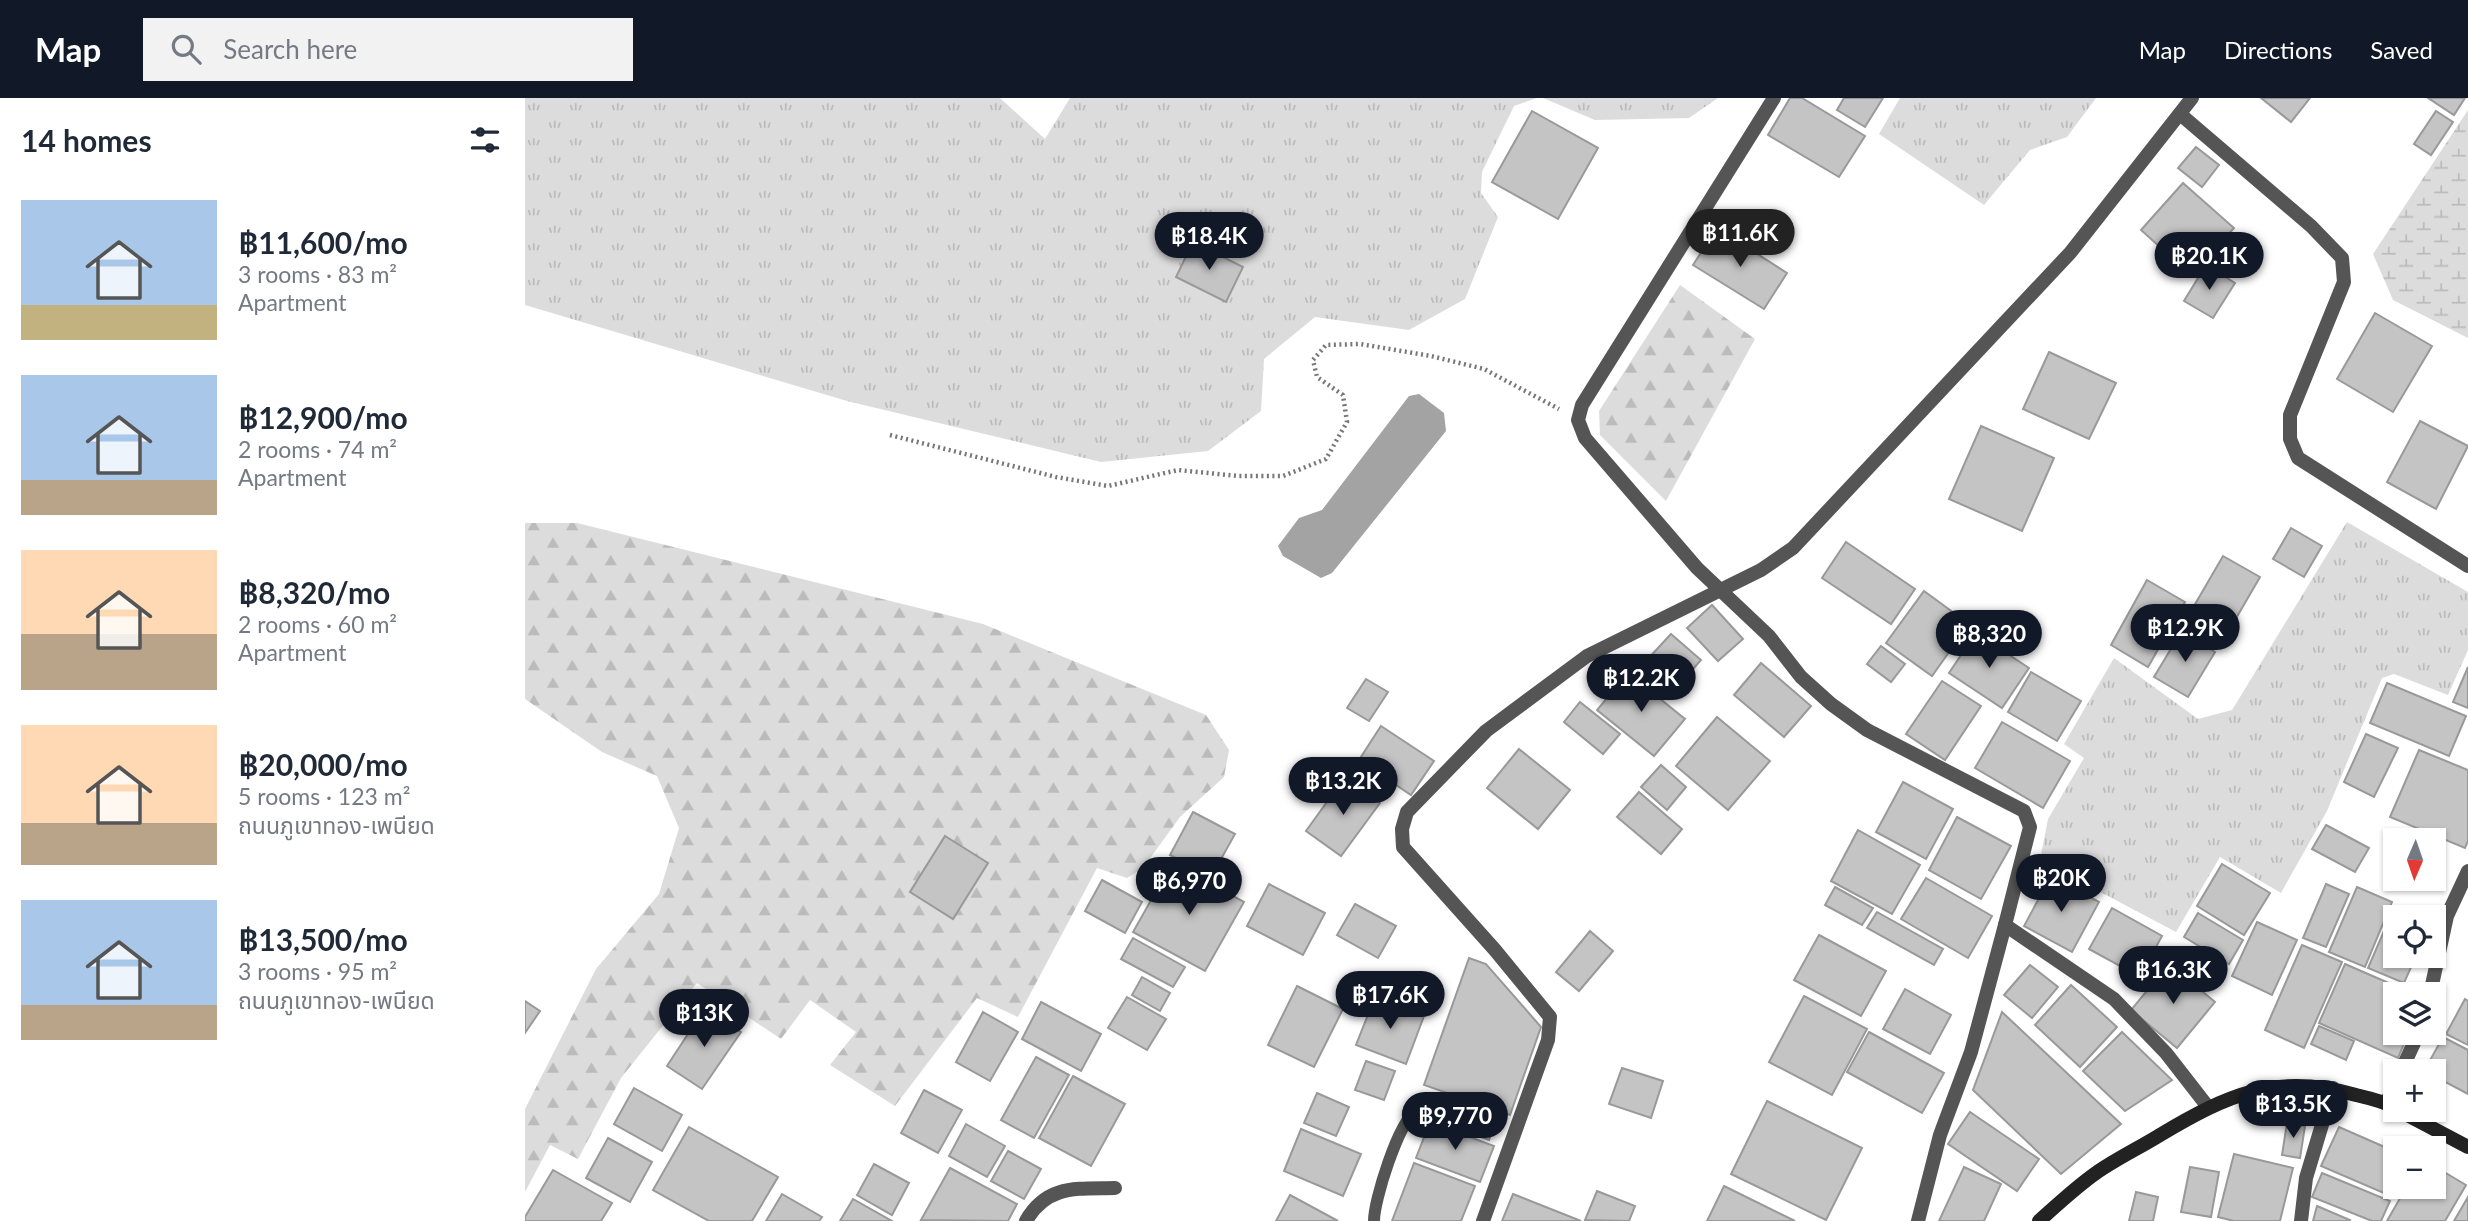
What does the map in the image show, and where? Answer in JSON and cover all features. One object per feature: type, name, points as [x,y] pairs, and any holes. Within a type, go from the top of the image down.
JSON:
[{"type":"street","points":[[1774,98],[1583,405],[1578,420],[1585,438],[1697,568],[1769,636],[1801,677],[1831,704],[1867,730],[2024,811],[2030,827],[2005,925],[1971,1052],[1940,1135],[1918,1221]]},
{"type":"street","points":[[1483,1221],[1548,1040],[1550,1017],[1495,950],[1403,847],[1402,829],[1407,812],[1486,731],[1587,656],[1761,570],[1793,548],[2070,253],[2192,98]]},
{"type":"street","points":[[2180,114],[2311,226],[2342,258],[2343,282],[2290,415],[2290,439],[2298,458],[2468,566]]},
{"type":"street","points":[[2433,982],[2447,916],[2468,871]]},
{"type":"street","points":[[2005,925],[2114,999],[2166,1053],[2208,1107]]},
{"type":"street","points":[[2039,1221],[2096,1173],[2208,1107],[2241,1094],[2272,1087],[2303,1085],[2333,1088],[2383,1104]]},
{"type":"street","points":[[2301,1221],[2306,1178],[2333,1088]]},
{"type":"street","points":[[2421,1122],[2468,1147]]},
{"type":"street","points":[[1026,1221],[1041,1201],[1061,1190],[1115,1188]]},
{"type":"lane","points":[[1374,1221],[1374,1207],[1400,1133],[1415,1111],[1431,1107]]},
{"type":"path","points":[[890,435],[1056,477],[1108,486],[1178,470],[1238,476],[1283,476],[1326,459],[1347,422],[1343,396],[1317,377],[1313,360],[1326,345],[1349,344],[1431,356],[1484,369],[1578,420]]},
{"type":"green space","points":[[525,98],[1000,98],[1045,139],[1070,98],[1537,98],[1514,106],[1482,172],[1481,193],[1498,217],[1465,299],[1409,330],[1315,317],[1264,359],[1261,411],[1208,451],[1101,462],[847,401],[525,305]]},
{"type":"green space","points":[[1543,98],[1718,98],[1689,118],[1595,120]]},
{"type":"green space","points":[[1900,98],[2096,98],[2067,137],[2030,150],[1984,205],[1879,134]]},
{"type":"green space","points":[[2468,110],[2468,338],[2393,300],[2373,254]]},
{"type":"green space","points":[[1680,285],[1755,339],[1666,501],[1600,435],[1599,411]]},
{"type":"green space","points":[[2347,522],[2468,592],[2468,650],[2448,695],[2394,674],[2382,678],[2327,811],[2281,893],[2220,857],[2176,932],[2040,860],[2048,819],[2084,758],[2064,744],[2114,658],[2198,719],[2232,710]]},
{"type":"green space","points":[[525,523],[577,523],[983,624],[1206,715],[1229,750],[1224,777],[1180,817],[1143,868],[1127,878],[1097,868],[1018,1017],[977,998],[895,1106],[830,1065],[856,1032],[810,1000],[781,1039],[697,983],[621,1078],[578,1159],[550,1145],[525,1192],[525,1109],[596,969],[659,894],[679,828],[657,776],[602,752],[525,699]]},
{"type":"shaded area","points":[[1419,394],[1444,413],[1446,431],[1332,573],[1321,578],[1283,556],[1278,546],[1299,518],[1322,510],[1409,396]]},
{"type":"building","points":[[1790,98],[1802,98],[1865,136],[1839,177],[1768,135]]},
{"type":"building","points":[[1844,98],[1883,98],[1865,127],[1837,110]]},
{"type":"building","points":[[2261,98],[2310,98],[2291,122]]},
{"type":"building","points":[[2428,98],[2465,98],[2454,115]]},
{"type":"building","points":[[1532,111],[1598,148],[1558,219],[1492,182]]},
{"type":"building","points":[[2436,111],[2453,122],[2431,155],[2414,144]]},
{"type":"building","points":[[2196,147],[2219,165],[2202,187],[2178,168]]},
{"type":"building","points":[[2183,183],[2234,228],[2191,275],[2141,230]]},
{"type":"building","points":[[1717,228],[1787,273],[1764,309],[1693,265]]},
{"type":"building","points":[[1193,242],[1243,267],[1226,302],[1176,277]]},
{"type":"building","points":[[2206,265],[2235,283],[2213,318],[2184,301]]},
{"type":"building","points":[[2375,313],[2432,346],[2393,412],[2337,379]]},
{"type":"building","points":[[2049,352],[2116,383],[2089,439],[2023,409]]},
{"type":"building","points":[[2420,421],[2468,446],[2436,509],[2387,482]]},
{"type":"building","points":[[1981,426],[2054,458],[2022,531],[1949,499]]},
{"type":"building","points":[[2291,528],[2322,546],[2304,577],[2273,559]]},
{"type":"building","points":[[1846,542],[1915,589],[1891,624],[1822,578]]},
{"type":"building","points":[[2223,556],[2260,577],[2220,646],[2183,625]]},
{"type":"building","points":[[2147,580],[2185,602],[2148,667],[2111,645]]},
{"type":"building","points":[[1924,591],[1969,624],[1932,676],[1886,643]]},
{"type":"building","points":[[1712,605],[1743,639],[1718,661],[1687,628]]},
{"type":"building","points":[[2181,632],[2215,652],[2188,697],[2154,677]]},
{"type":"building","points":[[1976,633],[2029,668],[2002,708],[1949,673]]},
{"type":"building","points":[[1671,634],[1701,660],[1676,688],[1646,661]]},
{"type":"building","points":[[1881,646],[1905,664],[1891,682],[1867,664]]},
{"type":"building","points":[[1761,663],[1811,706],[1784,737],[1734,695]]},
{"type":"building","points":[[2468,667],[2468,708],[2453,702]]},
{"type":"building","points":[[2031,672],[2081,701],[2057,741],[2008,712]]},
{"type":"building","points":[[1628,673],[1685,719],[1654,756],[1597,710]]},
{"type":"building","points":[[1366,679],[1388,692],[1369,721],[1347,708]]},
{"type":"building","points":[[1942,681],[1981,706],[1945,760],[1906,734]]},
{"type":"building","points":[[2387,683],[2466,716],[2449,756],[2370,723]]},
{"type":"building","points":[[1580,702],[1620,734],[1603,754],[1564,722]]},
{"type":"building","points":[[1717,717],[1770,761],[1728,810],[1676,766]]},
{"type":"building","points":[[2002,722],[2070,761],[2043,808],[1975,768]]},
{"type":"building","points":[[1381,726],[1434,761],[1411,795],[1359,760]]},
{"type":"building","points":[[2366,734],[2398,748],[2374,797],[2344,782]]},
{"type":"building","points":[[1519,749],[1570,790],[1538,829],[1487,788]]},
{"type":"building","points":[[2419,750],[2468,770],[2468,841],[2465,848],[2447,841],[2447,828],[2417,828],[2390,817]]},
{"type":"building","points":[[1661,765],[1686,787],[1667,810],[1641,787]]},
{"type":"building","points":[[1345,777],[1380,803],[1341,856],[1306,831]]},
{"type":"building","points":[[1903,782],[1953,809],[1926,859],[1876,832]]},
{"type":"building","points":[[1639,792],[1682,829],[1661,854],[1617,817]]},
{"type":"building","points":[[1193,812],[1235,834],[1211,877],[1170,855]]},
{"type":"building","points":[[1957,817],[2011,846],[1981,899],[1929,870]]},
{"type":"building","points":[[2326,825],[2369,848],[2355,872],[2312,849]]},
{"type":"building","points":[[1858,830],[1920,865],[1892,914],[1831,881]]},
{"type":"building","points":[[945,836],[988,863],[953,919],[910,892]]},
{"type":"building","points":[[1172,863],[1244,902],[1205,971],[1133,932]]},
{"type":"building","points":[[2222,864],[2270,893],[2244,935],[2197,906]]},
{"type":"building","points":[[2051,876],[2099,902],[2072,952],[2024,926]]},
{"type":"building","points":[[1926,878],[1992,916],[1968,958],[1901,919]]},
{"type":"building","points":[[1102,880],[1142,902],[1125,933],[1085,911]]},
{"type":"building","points":[[1269,884],[1325,913],[1303,955],[1247,926]]},
{"type":"building","points":[[2326,884],[2349,894],[2326,947],[2303,938]]},
{"type":"building","points":[[1835,887],[1873,908],[1862,925],[1825,905]]},
{"type":"building","points":[[2357,887],[2392,902],[2391,905],[2383,905],[2383,924],[2365,967],[2329,952]]},
{"type":"building","points":[[1355,904],[1396,926],[1378,958],[1337,935]]},
{"type":"building","points":[[2112,908],[2162,936],[2140,977],[2089,949]]},
{"type":"building","points":[[1877,912],[1943,949],[1934,965],[1867,928]]},
{"type":"building","points":[[2198,913],[2243,940],[2229,964],[2184,937]]},
{"type":"building","points":[[2257,922],[2297,940],[2272,995],[2232,976]]},
{"type":"building","points":[[1590,931],[1613,951],[1579,991],[1556,972]]},
{"type":"building","points":[[2383,933],[2383,968],[2411,968],[2404,982],[2402,982],[2368,968]]},
{"type":"building","points":[[1819,935],[1886,971],[1861,1016],[1794,980]]},
{"type":"building","points":[[1133,938],[1185,967],[1173,987],[1121,959]]},
{"type":"building","points":[[2302,945],[2342,962],[2304,1048],[2265,1030]]},
{"type":"building","points":[[2196,947],[2224,969],[2208,990],[2179,968]]},
{"type":"building","points":[[1469,958],[1486,964],[1541,1027],[1510,1115],[1424,1085]]},
{"type":"building","points":[[2169,964],[2215,1002],[2177,1048],[2131,1010]]},
{"type":"building","points":[[2345,964],[2386,982],[2383,982],[2383,1045],[2404,1045],[2398,1058],[2319,1023]]},
{"type":"building","points":[[2030,965],[2058,987],[2032,1018],[2004,995]]},
{"type":"building","points":[[1142,977],[1170,993],[1160,1011],[1132,995]]},
{"type":"building","points":[[2071,985],[2117,1027],[2080,1067],[2035,1025]]},
{"type":"building","points":[[1297,986],[1343,1009],[1314,1067],[1268,1045]]},
{"type":"building","points":[[1905,989],[1951,1015],[1930,1054],[1883,1029]]},
{"type":"building","points":[[1804,996],[1867,1029],[1832,1095],[1769,1062]]},
{"type":"building","points":[[1127,997],[1166,1019],[1147,1050],[1108,1028]]},
{"type":"building","points":[[1375,997],[1424,1016],[1406,1064],[1356,1045]]},
{"type":"building","points":[[2465,999],[2468,1001],[2468,1045],[2446,1034]]},
{"type":"building","points":[[525,1001],[540,1011],[525,1033]]},
{"type":"building","points":[[1041,1002],[1101,1034],[1081,1071],[1022,1039]]},
{"type":"building","points":[[705,1008],[741,1032],[702,1089],[667,1066]]},
{"type":"building","points":[[983,1012],[1018,1032],[990,1081],[956,1062]]},
{"type":"building","points":[[2002,1012],[2121,1124],[2061,1174],[1973,1090]]},
{"type":"building","points":[[2319,1026],[2354,1041],[2346,1060],[2311,1044]]},
{"type":"building","points":[[1869,1032],[1944,1073],[1922,1113],[1847,1072]]},
{"type":"building","points":[[2122,1032],[2172,1080],[2125,1111],[2083,1071]]},
{"type":"building","points":[[2446,1039],[2468,1050],[2468,1094],[2446,1082],[2446,1059],[2431,1059],[2439,1045],[2446,1045]]},
{"type":"building","points":[[1036,1057],[1069,1075],[1034,1138],[1001,1120]]},
{"type":"building","points":[[1366,1061],[1395,1071],[1384,1100],[1355,1090]]},
{"type":"building","points":[[1622,1068],[1663,1081],[1651,1118],[1609,1104]]},
{"type":"building","points":[[1073,1076],[1125,1104],[1091,1166],[1039,1138]]},
{"type":"building","points":[[634,1088],[682,1115],[662,1151],[614,1124]]},
{"type":"building","points":[[924,1090],[962,1110],[938,1153],[901,1133]]},
{"type":"building","points":[[1317,1093],[1349,1107],[1336,1136],[1304,1123]]},
{"type":"building","points":[[1767,1101],[1862,1148],[1826,1220],[1731,1174]]},
{"type":"building","points":[[1476,1108],[1498,1116],[1489,1140],[1467,1132]]},
{"type":"building","points":[[1970,1112],[2039,1159],[2017,1191],[1948,1144]]},
{"type":"building","points":[[1430,1122],[1494,1146],[1480,1182],[1416,1158]]},
{"type":"building","points":[[2287,1123],[2305,1126],[2300,1158],[2282,1155]]},
{"type":"building","points":[[966,1124],[1005,1146],[987,1177],[949,1156]]},
{"type":"building","points":[[689,1127],[778,1177],[752,1221],[709,1221],[653,1190]]},
{"type":"building","points":[[2339,1127],[2383,1146],[2383,1193],[2321,1166]]},
{"type":"building","points":[[1301,1129],[1361,1154],[1343,1196],[1284,1171]]},
{"type":"building","points":[[608,1138],[652,1162],[630,1202],[586,1178]]},
{"type":"building","points":[[1008,1151],[1041,1169],[1024,1199],[991,1181]]},
{"type":"building","points":[[2234,1154],[2293,1168],[2280,1221],[2234,1221],[2218,1217]]},
{"type":"building","points":[[1414,1163],[1475,1186],[1461,1221],[1392,1221]]},
{"type":"building","points":[[874,1164],[909,1183],[892,1215],[857,1195]]},
{"type":"building","points":[[1964,1167],[2001,1184],[1984,1221],[1939,1221]]},
{"type":"building","points":[[2190,1167],[2219,1172],[2211,1217],[2181,1212]]},
{"type":"building","points":[[950,1168],[1017,1204],[1008,1221],[921,1220]]},
{"type":"building","points":[[553,1170],[612,1203],[601,1221],[525,1221]]},
{"type":"building","points":[[2322,1173],[2390,1201],[2381,1221],[2372,1221],[2312,1197]]},
{"type":"building","points":[[2446,1173],[2466,1185],[2445,1221],[2387,1221],[2400,1199],[2446,1199]]},
{"type":"building","points":[[1724,1186],[1795,1221],[1707,1221]]},
{"type":"building","points":[[1597,1191],[1635,1206],[1629,1221],[1585,1220]]},
{"type":"building","points":[[2136,1192],[2158,1197],[2153,1221],[2129,1221]]},
{"type":"building","points":[[782,1194],[822,1217],[819,1221],[766,1221]]},
{"type":"building","points":[[1513,1194],[1581,1221],[1502,1221]]},
{"type":"building","points":[[1290,1195],[1338,1221],[1276,1221]]},
{"type":"building","points":[[2468,1197],[2468,1221],[2454,1221]]},
{"type":"building","points":[[853,1199],[892,1221],[840,1221]]},
{"type":"building","points":[[2317,1206],[2350,1220],[2313,1221]]}]
